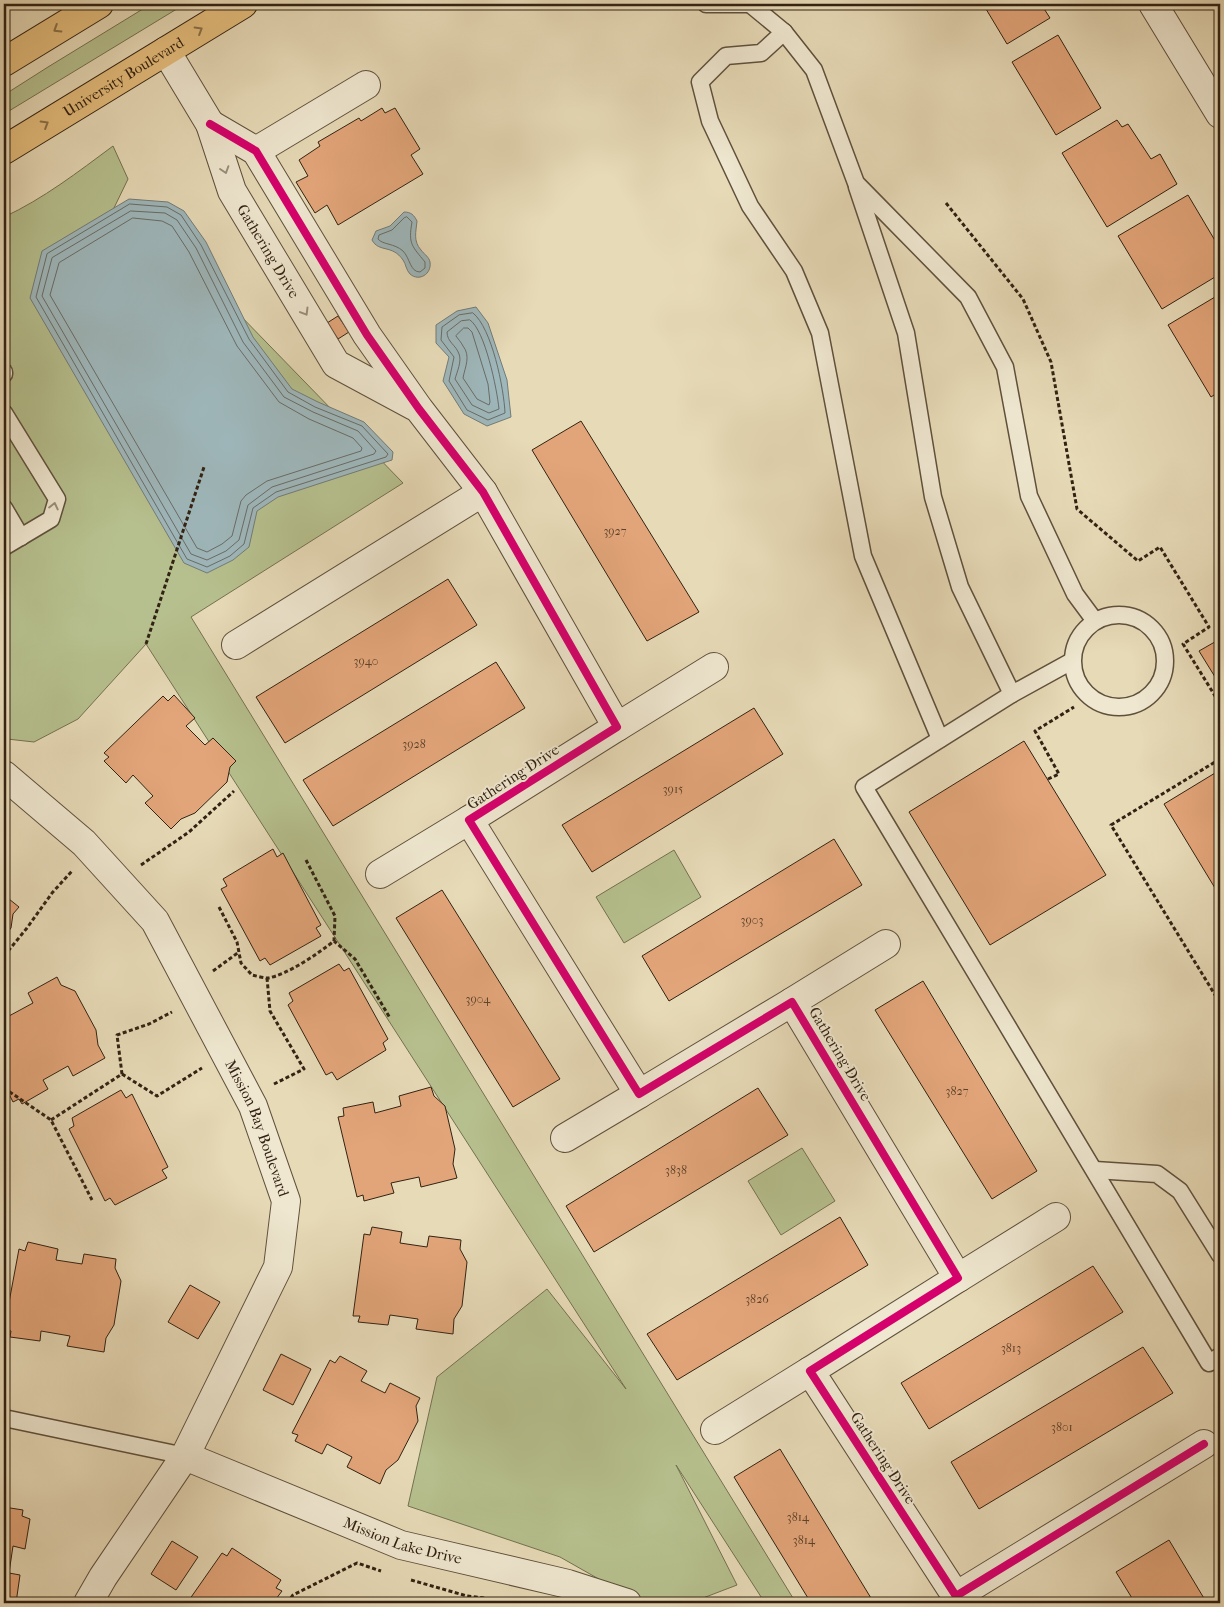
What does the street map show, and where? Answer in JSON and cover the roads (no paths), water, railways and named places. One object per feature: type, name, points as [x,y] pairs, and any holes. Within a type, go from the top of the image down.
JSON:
[{"type":"main road","points":[[4,62],[98,4]]},
{"type":"main road","name":"University Boulevard","points":[[4,150],[243,4]]},
{"type":"street","points":[[1153,4],[1220,114]]},
{"type":"street","name":"Gathering Drive","points":[[166,51],[210,124],[232,191],[336,364],[419,409]]},
{"type":"street","points":[[256,151],[366,84]]},
{"type":"street","points":[[210,124],[256,151],[367,335],[419,409],[483,492],[617,727]]},
{"type":"street","points":[[236,645],[483,492]]},
{"type":"street","name":"Gathering Drive","points":[[639,1094],[469,820],[714,667]]},
{"type":"street","name":"Mission Bay Boulevard","points":[[4,775],[84,843],[155,921],[253,1106],[286,1201],[278,1267],[185,1456],[103,1577],[88,1603]]},
{"type":"street","points":[[380,874],[469,820]]},
{"type":"street","name":"Gathering Drive","points":[[565,1138],[886,944]]},
{"type":"street","name":"Gathering Drive","points":[[792,1002],[958,1278]]},
{"type":"street","points":[[715,1430],[1056,1217]]},
{"type":"street","name":"Gathering Drive","points":[[810,1371],[956,1596],[1204,1444]]},
{"type":"street","name":"Mission Lake Drive","points":[[185,1456],[401,1545],[568,1584],[627,1603]]},
{"type":"lane","points":[[706,4],[749,4],[784,32],[814,70],[856,183],[906,333],[933,496],[960,587],[1012,694]]},
{"type":"lane","points":[[784,32],[761,53],[726,56],[700,82],[710,121],[750,206],[794,271],[820,333],[863,556],[940,739]]},
{"type":"lane","points":[[856,183],[968,297],[1005,367],[1029,496],[1075,594],[1095,621]]},
{"type":"lane","points":[[4,413],[56,498],[51,519],[4,547]]},
{"type":"lane","points":[[4,508],[20,537]]},
{"type":"lane","points":[[1124,615],[1138,619],[1151,627],[1160,640],[1165,654],[1165,669],[1160,683],[1150,695],[1137,704],[1122,708],[1107,706],[1093,700],[1082,690],[1075,676],[1072,662],[1075,646],[1082,632],[1095,621],[1109,616],[1124,615]]},
{"type":"lane","points":[[1072,662],[1012,694],[864,787],[1209,1363],[1220,1356]]},
{"type":"lane","points":[[1095,1170],[1157,1174],[1180,1191],[1220,1255]]},
{"type":"lane","points":[[4,1418],[185,1456]]},
{"type":"water","points":[[129,199],[168,202],[184,211],[206,242],[253,337],[292,389],[364,422],[393,452],[392,460],[278,497],[257,511],[249,547],[233,560],[207,573],[184,563],[30,298],[42,251]]},
{"type":"water","points":[[404,212],[415,217],[417,221],[416,236],[418,247],[428,257],[430,262],[429,270],[421,277],[410,274],[399,255],[378,246],[372,240],[376,231],[390,226]]},
{"type":"water","points":[[476,307],[488,323],[507,380],[511,417],[487,426],[464,414],[443,381],[449,357],[436,343],[436,325],[457,311]]}]
